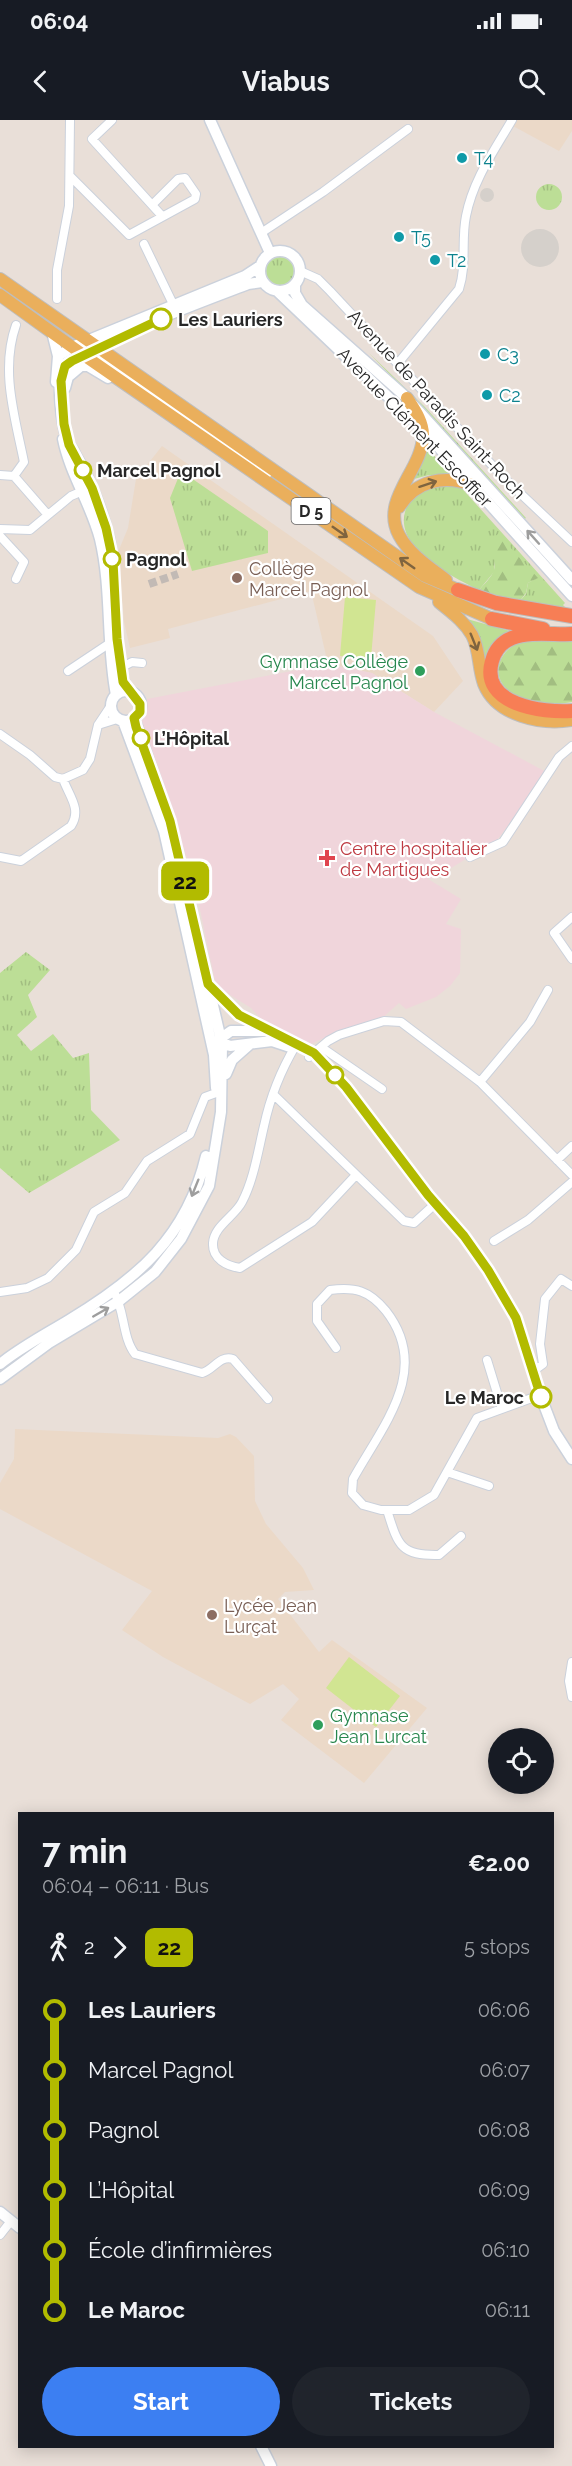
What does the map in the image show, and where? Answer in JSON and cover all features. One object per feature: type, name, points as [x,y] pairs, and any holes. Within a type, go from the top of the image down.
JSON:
[{"type":"highway","name":"D 5","points":[[458,590],[496,603],[565,616]]},
{"type":"highway","name":"D 5","points":[[492,619],[572,633]]},
{"type":"highway","points":[[572,633],[512,638],[496,651],[490,671],[498,690],[513,702],[536,710],[572,711]]},
{"type":"main road","points":[[210,120],[238,176],[270,253]]},
{"type":"main road","points":[[58,356],[83,346],[108,337],[248,284],[262,282],[277,291],[287,290],[295,284],[300,270],[295,258],[290,254],[284,251],[270,253],[260,266],[245,276],[168,299],[108,337],[83,346],[65,366],[61,381],[64,424],[69,445],[75,454]]},
{"type":"main road","points":[[260,266],[262,282]]},
{"type":"main road","name":"D 5","points":[[0,279],[136,386],[419,587],[492,619]]},
{"type":"main road","name":"Avenue Clément Escoffier","points":[[295,284],[295,294],[302,305],[407,398],[572,580]]},
{"type":"main road","name":"Avenue Clément Escoffier","points":[[277,291],[423,430],[572,596]]},
{"type":"main road","name":"D 5","points":[[0,295],[52,332],[108,356],[136,386],[321,503],[425,576],[458,590]]},
{"type":"main road","points":[[14,305],[18,305],[83,346],[304,499],[321,503]]},
{"type":"main road","points":[[52,332],[58,356],[56,394],[65,452],[87,489]]},
{"type":"main road","points":[[108,337],[108,356]]},
{"type":"main road","points":[[136,386],[106,378],[88,366],[81,366],[73,371],[64,393],[75,454],[110,544],[116,695],[110,708],[120,720],[149,773],[170,821],[208,984],[218,1043],[221,1112],[209,1186]]},
{"type":"main road","points":[[407,398],[423,430],[421,446],[400,492],[396,529],[403,541],[420,560],[458,590]]},
{"type":"main road","points":[[396,514],[412,491],[427,483],[452,479],[472,485]]},
{"type":"main road","points":[[419,587],[458,617],[468,629],[477,646],[484,683],[497,702],[511,712],[526,717],[572,720]]},
{"type":"main road","points":[[113,641],[128,691],[136,696],[140,704],[140,712],[134,718],[120,720]]},
{"type":"main road","points":[[116,695],[128,691]]},
{"type":"main road","points":[[0,1364],[117,1296],[163,1245],[187,1207],[204,1163],[211,1136],[218,1043],[201,994],[166,840],[134,718]]},
{"type":"main road","points":[[208,984],[239,1015],[272,1031],[295,1046]]},
{"type":"main road","points":[[218,1043],[231,1031],[272,1031]]},
{"type":"main road","points":[[218,1043],[230,1046],[272,1041],[295,1046],[315,1052],[330,1069],[367,1113],[482,1262],[516,1318],[532,1372],[554,1431],[572,1458]]},
{"type":"main road","points":[[0,1379],[48,1343],[155,1272],[182,1239],[209,1186],[224,1129],[226,1075],[232,1060],[252,1043]]},
{"type":"main road","points":[[0,2212],[15,2225]]},
{"type":"main road","points":[[262,2448],[271,2466]]},
{"type":"street","points":[[57,299],[57,270],[67,225],[70,120]]},
{"type":"street","points":[[112,120],[92,139],[162,216]]},
{"type":"street","points":[[399,362],[441,314],[461,283],[466,217],[474,190],[512,120]]},
{"type":"street","points":[[261,232],[323,192],[408,129]]},
{"type":"street","points":[[70,176],[129,235],[195,199],[192,186],[185,178],[178,179],[152,205]]},
{"type":"street","points":[[144,244],[168,299]]},
{"type":"street","name":"Avenue de Paradis Saint-Roch","points":[[300,270],[318,279],[399,362],[501,474],[572,542]]},
{"type":"street","points":[[14,476],[24,462],[7,357],[16,325]]},
{"type":"street","points":[[0,475],[14,476],[48,516]]},
{"type":"street","points":[[0,528],[30,530],[87,489]]},
{"type":"street","points":[[0,536],[24,562],[16,579]]},
{"type":"street","points":[[68,670],[113,641]]},
{"type":"street","points":[[120,668],[132,662],[142,663]]},
{"type":"street","points":[[0,734],[55,777],[63,779],[83,770],[90,759],[98,724],[110,708]]},
{"type":"street","points":[[98,724],[120,720]]},
{"type":"street","points":[[470,857],[503,842],[559,758],[572,746]]},
{"type":"street","points":[[0,857],[21,861],[71,826],[76,818],[76,809],[63,779]]},
{"type":"street","points":[[572,917],[554,933],[572,960]]},
{"type":"street","points":[[480,1082],[530,1022],[548,990]]},
{"type":"street","points":[[315,1052],[352,1031],[384,1022],[401,1022],[480,1082],[572,1175]]},
{"type":"street","points":[[295,1046],[273,1094],[254,1172],[242,1203],[216,1234],[213,1244],[217,1258],[228,1266],[240,1268],[312,1222],[356,1174]]},
{"type":"street","points":[[315,1052],[382,1089]]},
{"type":"street","points":[[0,1292],[27,1288],[48,1278],[76,1250],[94,1212],[125,1193],[147,1161],[190,1134],[205,1097],[216,1093]]},
{"type":"street","points":[[273,1094],[409,1224],[414,1223],[435,1204]]},
{"type":"street","points":[[557,1160],[572,1146]]},
{"type":"street","points":[[494,1241],[528,1220],[572,1182]]},
{"type":"street","points":[[532,1372],[543,1364],[540,1344],[545,1299],[561,1279],[572,1286]]},
{"type":"street","points":[[336,1348],[317,1322],[317,1304],[330,1290],[352,1287],[376,1299],[396,1325],[406,1351],[405,1376],[398,1397],[354,1479],[351,1493],[363,1505],[387,1510],[409,1510],[434,1495],[477,1418],[540,1395]]},
{"type":"street","points":[[117,1296],[128,1341],[135,1354],[202,1373],[208,1371],[220,1360],[227,1357],[233,1359],[268,1399]]},
{"type":"street","points":[[487,1360],[502,1409]]},
{"type":"street","points":[[447,1472],[489,1486]]},
{"type":"street","points":[[387,1510],[402,1548],[416,1556],[439,1555],[461,1536]]},
{"type":"street","points":[[572,1662],[569,1681],[572,1697]]},
{"type":"street","points":[[0,2235],[15,2225]]},
{"type":"shaded area","points":[[516,120],[572,120],[572,131],[559,151],[513,126]]},
{"type":"shaded area","points":[[484,188],[490,188],[494,195],[490,202],[484,202],[480,198],[480,192]]},
{"type":"shaded area","points":[[540,229],[553,235],[559,248],[553,261],[540,267],[527,261],[521,248],[527,235]]},
{"type":"shaded area","name":"Collège Marcel Pagnol","points":[[162,446],[433,636],[463,681],[434,712],[372,673],[328,664],[311,591],[168,629],[170,638],[130,648],[124,622],[118,552],[128,528],[136,479]]},
{"type":"shaded area","name":"Centre hospitalier de Martigues","points":[[328,664],[372,673],[434,712],[548,773],[497,840],[438,876],[428,879],[461,899],[446,924],[461,929],[460,973],[450,986],[436,997],[406,1009],[399,1003],[380,1020],[341,1030],[311,1044],[267,1025],[251,1008],[216,986],[193,876],[141,724],[147,699]]},
{"type":"shaded area","name":"Lycée Jean Lurçat","points":[[15,1429],[218,1438],[230,1434],[236,1437],[254,1456],[255,1501],[266,1524],[303,1568],[314,1590],[285,1592],[278,1599],[319,1652],[332,1640],[427,1708],[364,1783],[281,1720],[299,1699],[283,1684],[250,1704],[163,1657],[122,1630],[152,1591],[0,1509],[0,1483],[14,1459]]},
{"type":"green space","points":[[549,184],[558,188],[562,197],[558,206],[549,210],[540,206],[536,197],[540,188]]},
{"type":"green space","points":[[280,257],[290,261],[294,271],[290,281],[280,285],[270,281],[266,271],[270,261]]},
{"type":"green space","points":[[369,353],[424,406],[526,518],[523,520]]},
{"type":"green space","points":[[427,449],[451,475],[429,475],[414,479]]},
{"type":"green space","points":[[181,471],[268,531],[268,553],[192,571],[170,498]]},
{"type":"green space","points":[[458,484],[565,603],[563,605],[566,608],[519,602],[526,594],[528,583],[537,578],[495,561],[494,572],[479,590],[441,569],[417,550],[404,525],[408,504],[419,493],[426,490]]},
{"type":"green space","points":[[498,534],[538,578],[528,583],[526,593],[519,602],[479,590],[494,570],[495,559],[491,547]]},
{"type":"green space","points":[[345,597],[376,600],[371,658],[340,656]]},
{"type":"green space","points":[[467,619],[514,632],[485,664]]},
{"type":"green space","points":[[522,641],[572,641],[572,702],[547,704],[523,699],[509,691],[503,684],[499,677],[500,662],[508,650]]},
{"type":"green space","points":[[26,952],[50,970],[28,995],[37,1017],[17,1035],[31,1051],[53,1034],[73,1058],[89,1053],[91,1110],[120,1140],[29,1193],[0,1168],[0,973]]},
{"type":"green space","points":[[349,1657],[400,1696],[376,1727],[326,1688]]},
{"type":"tunnel","points":[[149,584],[178,574]]},
{"type":"bus line","name":"22","points":[[161,319],[96,347],[65,366],[61,392],[64,424],[69,445],[92,488],[101,510],[110,544],[117,639],[123,682],[128,691],[139,699],[140,712],[134,718],[136,727],[154,771],[170,821],[208,984],[239,1015],[314,1053],[367,1113],[488,1270],[521,1329],[541,1397]]},
{"type":"place","name":"T4","points":[[462,158]]},
{"type":"place","name":"T5","points":[[399,237]]},
{"type":"place","name":"T2","points":[[435,260]]},
{"type":"place","name":"Les Lauriers","points":[[161,319]]},
{"type":"place","name":"C3","points":[[485,354]]},
{"type":"place","name":"C2","points":[[487,395]]},
{"type":"place","name":"Marcel Pagnol","points":[[83,470]]},
{"type":"place","name":"Pagnol","points":[[112,559]]},
{"type":"place","name":"Collège Marcel Pagnol","points":[[237,578]]},
{"type":"place","name":"Gymnase Collège Marcel Pagnol","points":[[420,671]]},
{"type":"place","name":"L’Hôpital","points":[[141,738]]},
{"type":"place","name":"Centre hospitalier de Martigues","points":[[327,858]]},
{"type":"place","name":"Le Maroc","points":[[541,1397]]},
{"type":"place","name":"Lycée Jean Lurçat","points":[[212,1615]]},
{"type":"place","name":"Gymnase Jean Lurcat","points":[[318,1725]]}]
